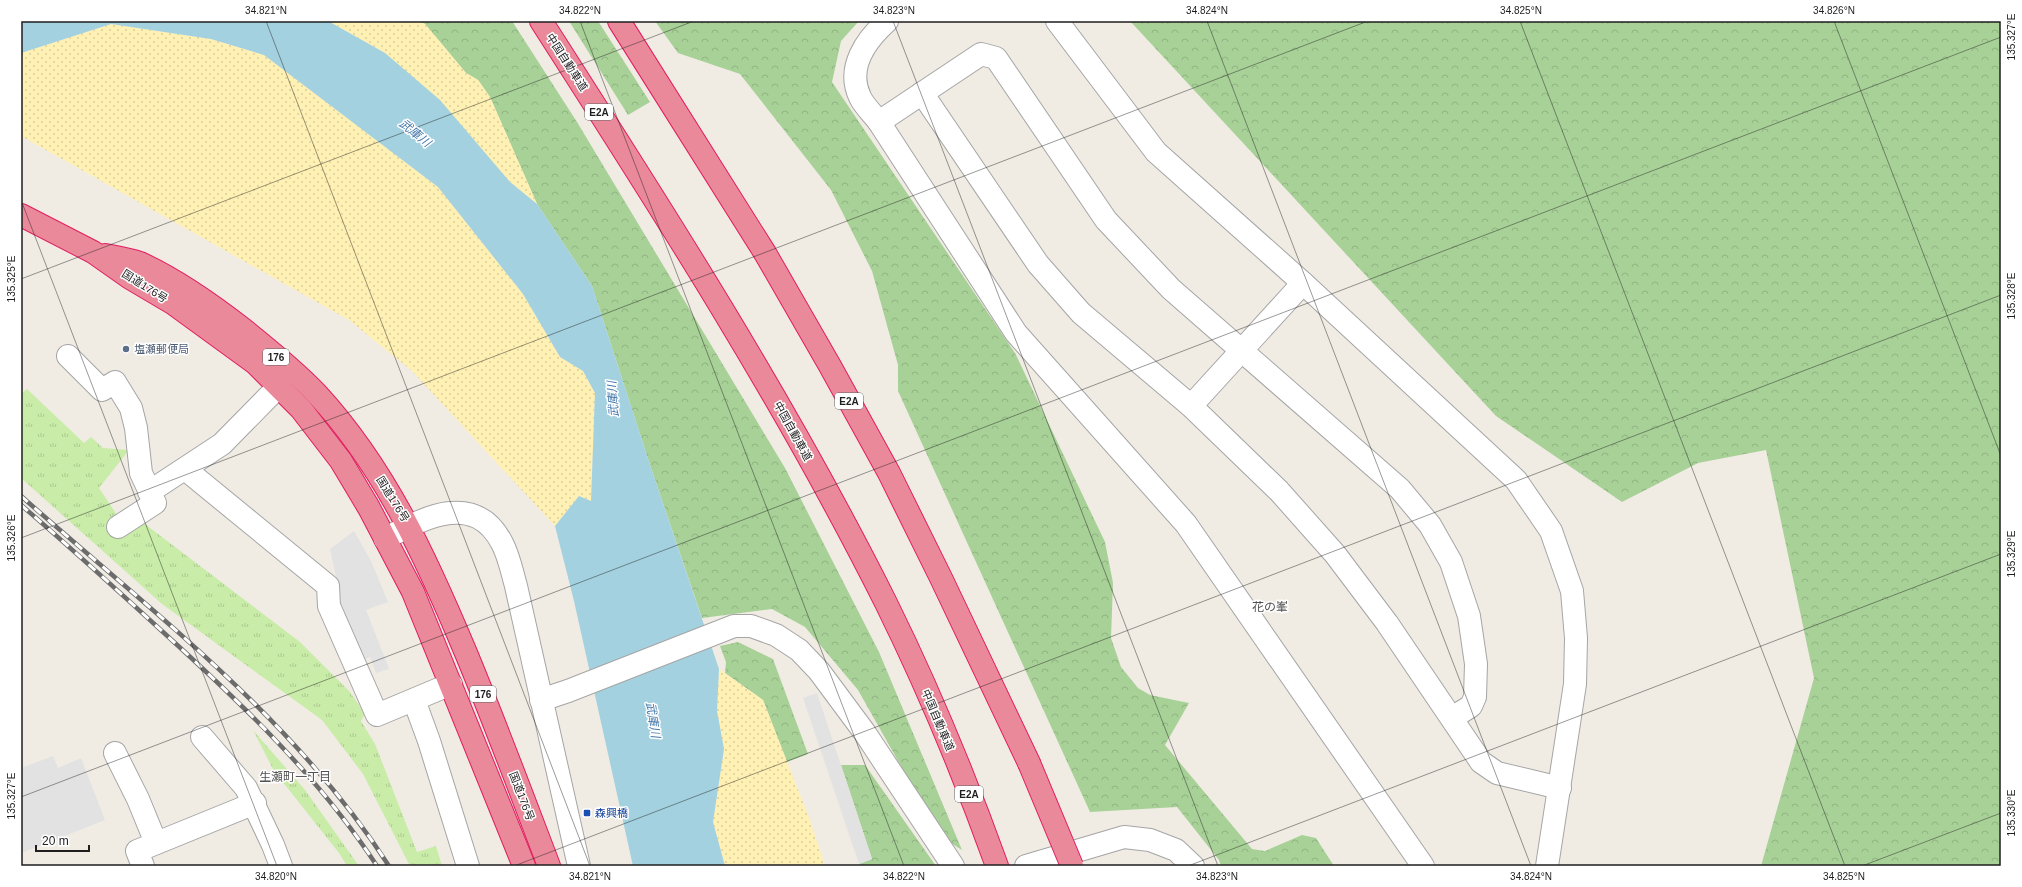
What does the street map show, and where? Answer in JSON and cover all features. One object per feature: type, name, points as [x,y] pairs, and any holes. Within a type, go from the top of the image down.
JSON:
[{"type":"highway","name":"中国自動車道","points":[[541,21],[657,202],[765,379],[830,498],[886,604],[940,723],[997,866]]},
{"type":"highway","name":"E2A","points":[[619,21],[765,253],[859,420],[942,578],[1028,763],[1072,866]]},
{"type":"highway","name":"国道176号","points":[[21,215],[93,252],[130,278],[174,304],[213,331],[255,363],[301,409],[341,461],[413,592],[524,866]]},
{"type":"highway","name":"国道176号","points":[[93,252],[138,263],[187,289],[228,317],[269,350],[317,394],[361,449],[409,525],[434,575],[550,866]]},
{"type":"street","points":[[887,21],[864,47],[854,71],[860,97],[879,122],[1016,333],[1186,524],[1423,866]]},
{"type":"street","points":[[1057,21],[1156,152],[1303,283],[1516,480],[1551,531],[1572,591],[1576,638],[1575,684],[1547,866]]},
{"type":"street","points":[[879,122],[981,54],[996,58],[1106,220],[1171,289],[1400,489],[1430,525],[1451,562],[1469,616],[1476,664],[1475,697],[1471,706],[1452,718]]},
{"type":"street","points":[[922,93],[1038,264],[1081,312],[1191,406],[1279,491],[1335,554],[1387,623],[1481,762],[1497,773],[1560,788]]},
{"type":"street","points":[[1191,406],[1303,283]]},
{"type":"street","points":[[68,356],[102,390],[115,382],[131,408],[136,428],[141,473],[155,503],[118,527]]},
{"type":"street","points":[[149,492],[222,444],[279,386]]},
{"type":"street","points":[[185,469],[328,586],[329,606],[377,715],[451,684]]},
{"type":"street","points":[[385,539],[409,525],[438,514],[458,513],[473,515],[493,529],[502,543],[516,586],[579,866]]},
{"type":"street","points":[[541,700],[568,691],[734,626],[750,626],[776,635],[799,650],[819,671],[865,734],[953,866]]},
{"type":"street","points":[[414,700],[429,741],[468,866]]},
{"type":"street","points":[[202,737],[246,788],[255,803],[281,866]]},
{"type":"street","points":[[115,753],[141,805],[156,843]]},
{"type":"street","points":[[143,866],[137,851],[255,803]]},
{"type":"street","points":[[1026,866],[1124,837],[1150,840],[1176,850],[1193,866]]},
{"type":"green space","points":[[419,21],[512,21],[577,122],[785,468],[879,652],[962,850],[941,837],[858,690],[805,627],[772,609],[702,618],[651,468],[592,286],[537,204],[490,97],[478,80],[466,73],[425,24]]},
{"type":"green space","points":[[569,21],[598,21],[650,102],[628,115]]},
{"type":"green space","points":[[655,21],[859,21],[841,41],[832,82],[1015,353],[1105,542],[1113,583],[1111,638],[1121,667],[1138,688],[1150,695],[1189,703],[1165,745],[1252,849],[1265,851],[1302,835],[1316,838],[1334,866],[1221,866],[1219,860],[1177,807],[1090,812],[898,391],[898,365],[872,271],[831,190],[740,74],[678,53]]},
{"type":"green space","points":[[1130,21],[2001,21],[2001,866],[1761,866],[1814,678],[1766,450],[1698,463],[1622,502],[1496,416]]},
{"type":"green space","points":[[27,389],[84,443],[91,437],[103,448],[129,450],[99,488],[119,518],[112,525],[123,537],[137,518],[300,642],[350,692],[365,714],[361,721],[375,744],[417,852],[436,846],[442,866],[410,866],[363,774],[322,720],[162,604],[21,478],[21,394]]},
{"type":"green space","points":[[738,642],[773,659],[808,754],[787,762],[763,700],[725,673],[726,662],[720,646]]},
{"type":"green space","points":[[253,730],[305,790],[359,866],[347,866],[339,853],[274,771]]},
{"type":"green space","points":[[841,765],[865,765],[936,866],[860,866],[859,864],[872,859]]},
{"type":"sand","points":[[328,21],[419,21],[425,24],[466,73],[478,80],[490,97],[537,204],[510,182],[385,53]]},
{"type":"sand","points":[[111,24],[211,39],[264,55],[438,187],[523,294],[560,357],[583,371],[595,393],[591,501],[579,496],[555,526],[411,370],[349,320],[21,136],[21,53]]},
{"type":"sand","points":[[719,669],[763,700],[811,823],[825,866],[725,866],[713,822],[724,749],[717,711]]},
{"type":"shaded area","points":[[354,531],[371,561],[388,602],[366,610],[389,669],[376,673],[370,657],[359,661],[334,588],[336,577],[330,549]]},
{"type":"shaded area","points":[[817,693],[872,859],[859,864],[803,698]]},
{"type":"shaded area","points":[[53,756],[58,768],[81,758],[105,820],[21,853],[21,768]]},
{"type":"water","name":"武庫川","points":[[21,21],[328,21],[385,53],[440,100],[510,182],[537,204],[592,286],[651,468],[719,669],[717,711],[724,749],[713,822],[725,866],[633,866],[574,601],[555,526],[579,496],[591,501],[595,393],[583,371],[560,357],[523,294],[438,187],[264,55],[211,39],[111,24],[21,53]]},
{"type":"railway","points":[[21,496],[170,625],[265,714],[310,762],[351,812],[389,866]]},
{"type":"railway","points":[[21,505],[75,552],[192,659],[278,742],[330,802],[377,866]]},
{"type":"place","name":"塩瀬郵便局","points":[[126,349]]},
{"type":"place","name":"森興橋","points":[[587,813]]},
{"type":"district","name":"花の峯","points":[[1270,607]]},
{"type":"district","name":"生瀬町一丁目","points":[[295,777]]}]
